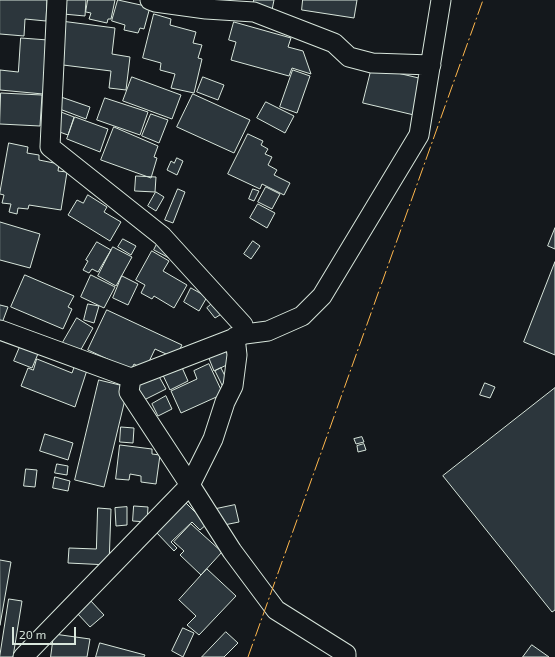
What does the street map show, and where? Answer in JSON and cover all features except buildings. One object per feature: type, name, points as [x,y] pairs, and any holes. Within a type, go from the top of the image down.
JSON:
[{"type":"street","points":[[23,657],[190,485],[213,439],[225,402],[233,386],[243,325],[162,236],[50,147],[57,0]]},
{"type":"street","points":[[150,0],[206,9],[254,12],[334,43],[349,57],[372,63],[431,65]]},
{"type":"street","points":[[0,330],[131,378],[240,336],[268,331],[302,316],[322,296],[419,135],[441,0]]},
{"type":"street","points":[[131,378],[129,392],[232,551],[276,610],[346,654],[346,657]]},
{"type":"power","points":[[248,657],[483,0]]}]
